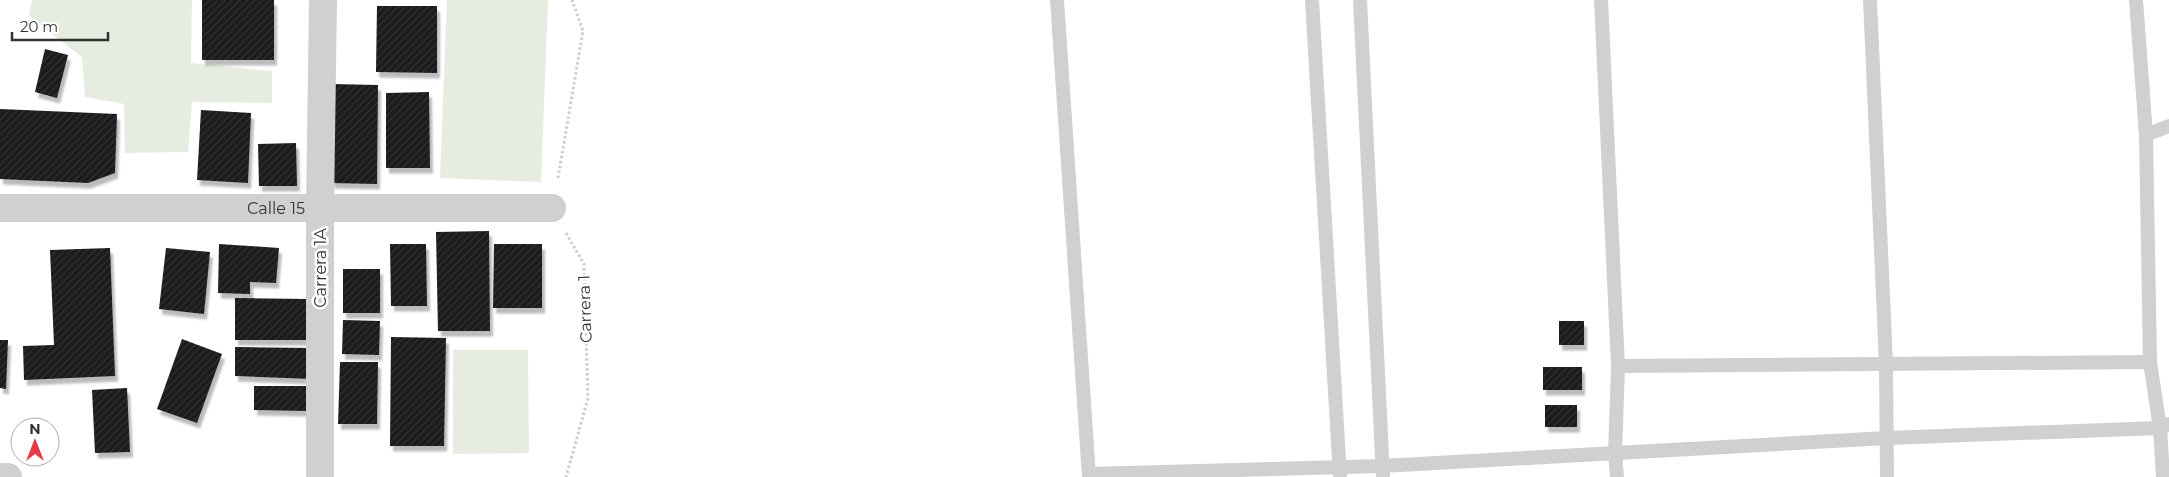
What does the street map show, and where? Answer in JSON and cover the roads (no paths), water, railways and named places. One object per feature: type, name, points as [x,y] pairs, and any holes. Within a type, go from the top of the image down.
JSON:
[{"type":"street","name":"Carrera 1A","points":[[320,477],[320,208],[323,0]]},
{"type":"street","name":"Calle 15","points":[[0,208],[552,208]]},
{"type":"street","points":[[0,477],[8,477]]},
{"type":"lane","points":[[1057,0],[1089,475],[1382,472],[1615,454],[1887,438],[2165,426]]},
{"type":"lane","points":[[1312,0],[1340,472]]},
{"type":"lane","points":[[1360,0],[1382,472]]},
{"type":"lane","points":[[1601,0],[1618,366],[1615,454],[1617,477]]},
{"type":"lane","points":[[1870,0],[1886,364],[1887,477]]},
{"type":"lane","points":[[2136,0],[2146,135],[2150,362],[2165,426],[2163,477]]},
{"type":"lane","points":[[2146,135],[2169,126]]},
{"type":"lane","points":[[1618,366],[2150,362]]},
{"type":"lane","points":[[2156,477],[2163,477],[2169,474]]}]
